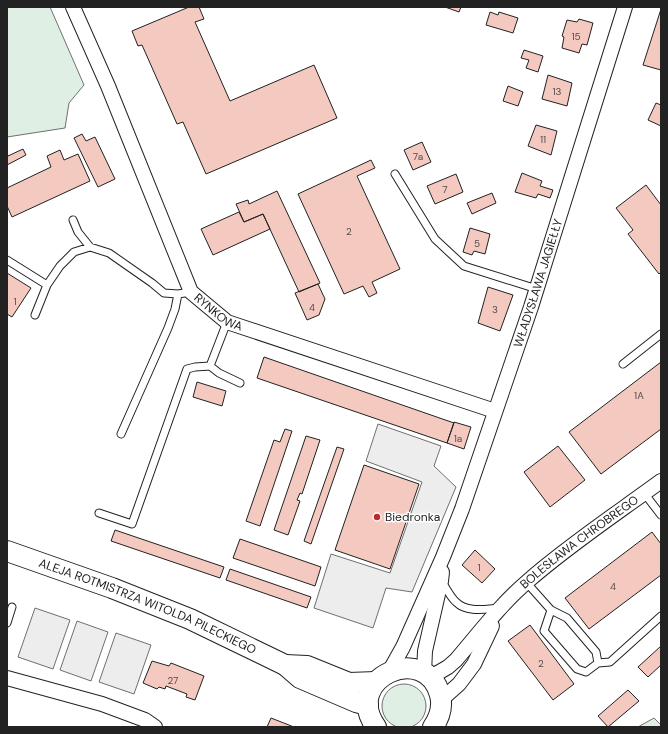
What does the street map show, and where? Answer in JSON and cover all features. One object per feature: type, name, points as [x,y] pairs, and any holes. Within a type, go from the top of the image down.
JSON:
[{"type":"street","name":"RYNKOWA","points":[[73,7],[108,86],[184,293],[226,322],[495,411]]},
{"type":"street","name":"WŁADYSŁAWA JAGIEŁŁY","points":[[382,677],[402,647],[443,557],[462,509],[537,289],[625,7]]},
{"type":"street","name":"BOLESŁAWA CHROBREGO","points":[[427,675],[448,667],[456,660],[526,582],[553,560],[661,481]]},
{"type":"street","name":"ALEJA ROTMISTRZA WITOLDA PILECKIEGO","points":[[7,551],[112,588],[190,619],[285,665],[300,678],[356,702],[372,720]]},
{"type":"street","name":"WŁADYSŁAWA JAGIEŁŁY","points":[[427,675],[425,651],[441,581],[443,557]]},
{"type":"street","name":"BOLESŁAWA CHROBREGO","points":[[441,716],[459,684],[474,664],[502,607]]},
{"type":"street","name":"ALEJA ROTMISTRZA WITOLDA PILECKIEGO","points":[[285,665],[307,666],[349,683],[382,677],[398,669],[407,668],[427,675]]},
{"type":"street","points":[[427,675],[435,684],[441,716]]},
{"type":"street","points":[[372,720],[372,689],[382,677]]},
{"type":"street","points":[[7,678],[102,704],[145,720],[155,727]]},
{"type":"lane","points":[[395,174],[434,239],[464,266],[537,289]]},
{"type":"lane","points":[[73,220],[78,232],[90,247],[109,253],[164,293],[184,293],[175,309],[121,434]]},
{"type":"lane","points":[[35,315],[47,285],[60,266],[74,252],[90,247]]},
{"type":"lane","points":[[7,260],[47,285]]},
{"type":"lane","points":[[210,366],[226,322]]},
{"type":"lane","points":[[623,364],[661,334]]},
{"type":"lane","points":[[100,513],[132,524],[187,369],[210,366],[219,373],[240,383]]},
{"type":"lane","points":[[644,493],[661,515]]},
{"type":"lane","points":[[441,581],[456,602],[466,608],[477,610],[502,607]]},
{"type":"lane","points":[[526,582],[551,610],[567,618],[596,652],[598,663]]},
{"type":"lane","points":[[7,623],[12,607]]},
{"type":"lane","points":[[551,610],[544,631],[577,669],[586,672],[598,663],[610,662],[661,616]]},
{"type":"green space","points":[[7,7],[50,7],[84,85],[69,103],[65,128],[7,137]]},
{"type":"green space","points":[[400,684],[408,684],[420,690],[426,702],[426,710],[420,722],[408,728],[400,728],[388,722],[382,710],[382,702],[388,690]]},
{"type":"green space","points":[[654,718],[661,725],[661,727],[638,727]]},
{"type":"shaded area","points":[[378,424],[441,446],[434,466],[456,487],[412,592],[386,588],[373,628],[314,608],[331,554],[390,573],[422,482],[366,461]]},
{"type":"shaded area","points":[[35,608],[70,620],[53,669],[18,657]]},
{"type":"shaded area","points":[[77,621],[108,632],[91,681],[60,670]]},
{"type":"shaded area","points":[[116,633],[151,645],[134,694],[99,682]]},
{"type":"building","points":[[189,7],[199,7],[204,19],[195,22],[230,101],[314,65],[337,118],[206,174],[183,122],[177,124],[142,45],[138,46],[132,31]]},
{"type":"building","points":[[445,7],[461,7],[459,12]]},
{"type":"building","points":[[661,9],[661,70],[643,65]]},
{"type":"building","points":[[490,12],[498,15],[499,12],[518,18],[513,33],[486,25]]},
{"type":"building","points":[[579,19],[593,23],[587,45],[582,44],[579,53],[562,48],[564,37],[562,36],[567,20],[577,22]]},
{"type":"building","points":[[524,50],[543,56],[538,72],[526,68],[529,60],[521,58]]},
{"type":"building","points":[[548,75],[572,83],[567,106],[542,99]]},
{"type":"building","points":[[508,86],[523,92],[518,106],[503,101]]},
{"type":"building","points":[[656,103],[661,105],[661,126],[648,120]]},
{"type":"building","points":[[536,125],[557,131],[551,155],[528,146]]},
{"type":"building","points":[[82,134],[86,141],[95,137],[115,179],[98,187],[74,138]]},
{"type":"building","points":[[422,142],[431,162],[413,170],[404,150]]},
{"type":"building","points":[[23,149],[26,155],[7,165],[7,153],[8,156]]},
{"type":"building","points":[[60,150],[64,160],[78,154],[90,181],[12,217],[7,206],[7,188],[51,167],[47,156]]},
{"type":"building","points":[[371,160],[375,168],[357,176],[400,269],[372,282],[377,293],[369,297],[363,286],[344,294],[298,194]]},
{"type":"building","points":[[522,173],[542,181],[540,186],[553,190],[550,198],[538,194],[536,198],[515,192]]},
{"type":"building","points":[[456,174],[463,192],[435,204],[427,186]]},
{"type":"building","points":[[646,185],[661,205],[661,272],[659,274],[628,234],[633,230],[616,208]]},
{"type":"building","points":[[277,191],[320,283],[299,292],[263,214],[244,222],[236,204],[248,200],[249,204]]},
{"type":"building","points":[[492,193],[496,203],[472,214],[467,203]]},
{"type":"building","points":[[239,212],[244,222],[263,214],[270,229],[213,255],[201,229]]},
{"type":"building","points":[[470,228],[490,234],[485,254],[474,251],[472,255],[463,252]]},
{"type":"building","points":[[7,273],[31,288],[12,317],[7,314]]},
{"type":"building","points":[[318,284],[325,299],[319,315],[307,320],[295,293]]},
{"type":"building","points":[[488,287],[513,295],[500,331],[478,323]]},
{"type":"building","points":[[264,357],[454,423],[447,443],[257,378]]},
{"type":"building","points":[[661,362],[661,429],[601,474],[569,432]]},
{"type":"building","points":[[197,382],[226,391],[222,406],[193,397]]},
{"type":"building","points":[[454,422],[471,427],[464,449],[447,443]]},
{"type":"building","points":[[285,429],[292,431],[260,526],[246,521],[274,440],[280,442]]},
{"type":"building","points":[[306,436],[320,440],[302,494],[300,493],[297,500],[300,501],[288,535],[274,530]]},
{"type":"building","points":[[558,446],[585,480],[550,507],[524,472]]},
{"type":"building","points":[[337,447],[344,449],[311,544],[304,541]]},
{"type":"building","name":"Biedronka","points":[[364,465],[419,484],[390,569],[335,550]]},
{"type":"building","points":[[115,530],[224,567],[220,578],[111,541]]},
{"type":"building","points":[[652,532],[661,544],[661,575],[589,629],[565,598]]},
{"type":"building","points":[[240,539],[321,567],[315,586],[233,558]]},
{"type":"building","points":[[475,550],[495,569],[482,583],[462,565]]},
{"type":"building","points":[[230,569],[311,597],[307,608],[226,580]]},
{"type":"building","points":[[530,625],[574,684],[553,700],[508,641]]},
{"type":"building","points":[[661,646],[661,665],[648,677],[638,667]]},
{"type":"building","points":[[152,661],[169,666],[171,663],[204,676],[195,700],[186,697],[187,694],[166,686],[165,689],[159,687],[157,689],[143,683]]},
{"type":"building","points":[[628,690],[639,701],[608,727],[598,716]]},
{"type":"building","points":[[271,718],[294,727],[267,727]]},
{"type":"place","name":"Biedronka","points":[[377,517]]}]
